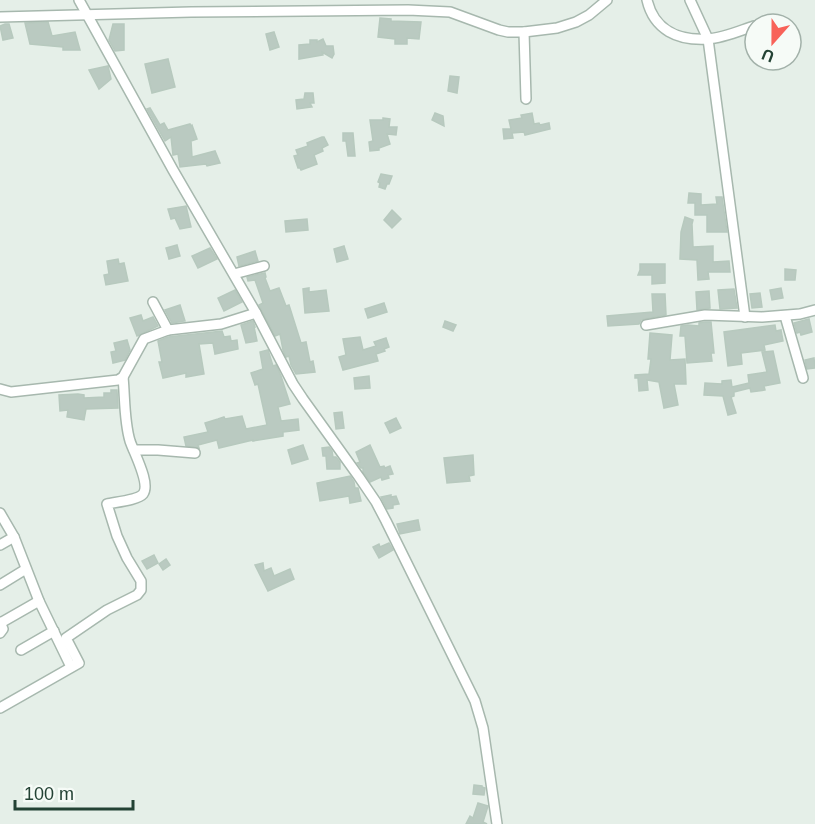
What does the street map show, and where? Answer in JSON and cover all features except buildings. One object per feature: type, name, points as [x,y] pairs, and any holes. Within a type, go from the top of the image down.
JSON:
[{"type":"street","points":[[80,0],[303,399],[376,502],[475,701],[483,728],[497,824]]},
{"type":"street","points":[[0,17],[408,10],[450,12],[499,30],[524,32],[557,28],[576,22],[589,15],[607,0]]},
{"type":"street","points":[[647,0],[654,20],[665,30],[678,36],[708,39],[743,29]]},
{"type":"street","points":[[690,0],[708,39],[745,317]]},
{"type":"street","points":[[524,32],[526,99]]},
{"type":"street","points":[[234,274],[264,266]]},
{"type":"street","points":[[153,302],[168,330]]},
{"type":"street","points":[[646,325],[705,315],[785,316],[815,310]]},
{"type":"street","points":[[0,389],[11,392],[118,380],[123,377],[144,339],[168,330],[221,324],[256,313]]},
{"type":"street","points":[[785,316],[803,378]]},
{"type":"street","points":[[0,708],[79,663],[66,638],[107,610],[137,595],[141,590],[141,581],[117,536],[107,504],[138,497],[144,492],[144,478],[130,440],[123,377]]},
{"type":"street","points":[[134,450],[195,453]]},
{"type":"street","points":[[0,513],[14,537],[39,601],[72,667]]},
{"type":"street","points":[[0,545],[14,537]]},
{"type":"street","points":[[0,585],[26,569]]},
{"type":"street","points":[[0,633],[3,629],[2,621],[39,601]]},
{"type":"street","points":[[21,650],[54,631]]}]
